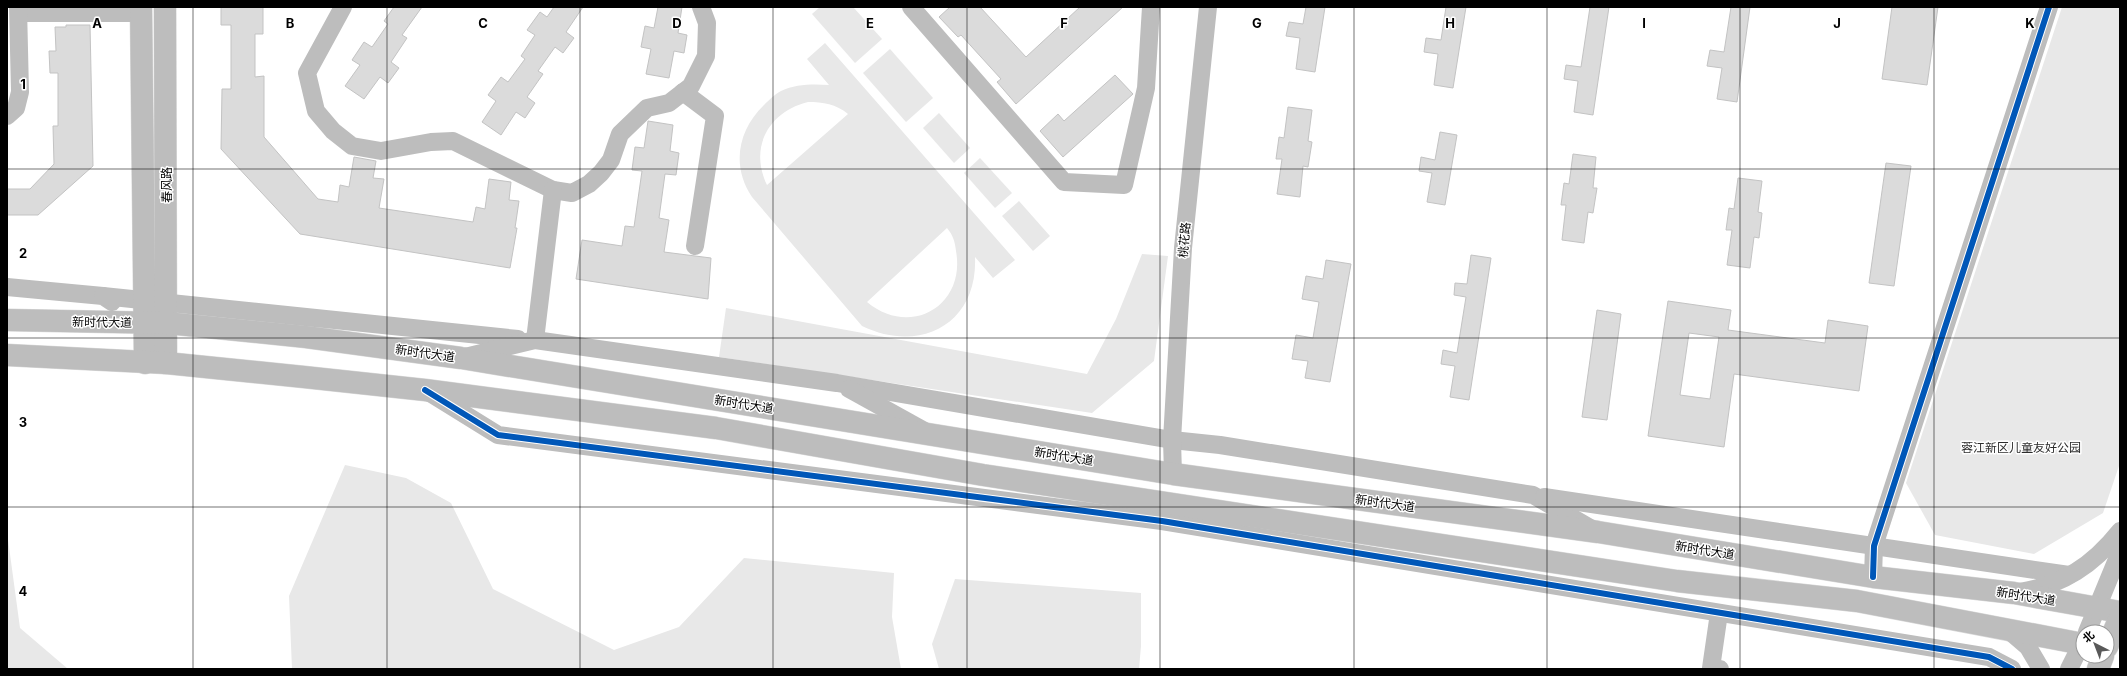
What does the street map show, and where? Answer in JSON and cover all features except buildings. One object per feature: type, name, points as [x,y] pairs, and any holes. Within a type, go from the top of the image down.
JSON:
[{"type":"main road","name":"春风路","points":[[165,7],[160,316],[166,363]]},
{"type":"main road","name":"春风路","points":[[141,10],[145,300],[160,316]]},
{"type":"main road","name":"春风路","points":[[145,363],[160,316]]},
{"type":"main road","name":"新时代大道","points":[[7,320],[160,316],[306,338],[461,358],[929,433],[1173,474],[1598,532],[1873,577],[2014,593],[2120,612]]},
{"type":"main road","points":[[7,355],[166,363],[425,390],[716,428],[983,475],[1676,581],[1858,601],[2007,629],[2075,639]]},
{"type":"main road","points":[[2115,629],[2120,617]]},
{"type":"street","points":[[343,7],[307,73],[316,111],[333,131],[352,146],[382,151],[431,142],[453,141],[553,190],[572,193],[589,184],[611,160],[620,134],[647,108],[669,103],[691,86],[706,56],[705,12]]},
{"type":"street","points":[[910,7],[1064,182],[1124,185],[1146,88],[1151,7]]},
{"type":"street","name":"桃花路","points":[[1173,474],[1172,440],[1183,248],[1208,7]]},
{"type":"street","points":[[1873,577],[1874,546],[2049,7]]},
{"type":"street","points":[[7,116],[16,108],[20,92],[19,10],[141,10]]},
{"type":"street","points":[[683,92],[715,116],[695,246]]},
{"type":"street","points":[[533,340],[553,190]]},
{"type":"street","points":[[7,287],[145,300]]},
{"type":"street","points":[[103,296],[160,316],[533,340],[838,383],[1172,440],[1220,445],[1533,495],[2069,575]]},
{"type":"street","points":[[461,358],[533,340]]},
{"type":"street","points":[[838,383],[929,433]]},
{"type":"street","points":[[425,390],[498,435],[1162,521],[1989,657],[2012,669]]},
{"type":"street","points":[[1533,495],[1598,532]]},
{"type":"street","points":[[2014,593],[2041,588],[2069,575],[2094,560],[2120,531]]},
{"type":"street","points":[[2091,624],[2120,552]]},
{"type":"street","points":[[1612,595],[1676,581]]},
{"type":"street","points":[[1714,669],[1719,613]]},
{"type":"street","points":[[2007,629],[2028,647],[2041,669]]},
{"type":"street","points":[[2070,669],[2075,659]]},
{"type":"green space","points":[[820,7],[853,7],[882,39],[855,63],[812,14]]},
{"type":"green space","name":"蓉江新区儿童友好公园","points":[[2062,7],[2120,7],[2120,463],[2103,513],[2034,554],[1935,535],[1906,483]]},
{"type":"green space","points":[[825,43],[1015,260],[993,278],[975,257],[973,280],[967,300],[956,316],[941,327],[924,334],[905,336],[884,334],[862,326],[752,197],[745,185],[741,173],[740,149],[743,137],[755,115],[774,95],[781,91],[804,85],[829,85],[807,59]],"holes":[[[808,102],[829,104],[848,114],[767,185],[762,171],[760,158],[766,133],[782,114],[794,107]],[[947,228],[955,245],[957,270],[952,287],[944,301],[931,311],[917,316],[900,317],[884,312],[867,302]]]},
{"type":"green space","points":[[890,49],[933,98],[906,122],[863,73]]},
{"type":"green space","points":[[939,113],[970,148],[954,163],[923,128]]},
{"type":"green space","points":[[980,158],[1012,193],[995,208],[964,173]]},
{"type":"green space","points":[[1019,201],[1050,236],[1033,251],[1002,216]]},
{"type":"green space","points":[[1142,254],[1168,256],[1154,361],[1092,413],[719,357],[726,308],[1087,374],[1116,319]]},
{"type":"green space","points":[[345,465],[406,478],[451,503],[493,589],[614,650],[679,627],[744,558],[894,573],[892,617],[901,669],[292,669],[289,596]]},
{"type":"green space","points":[[7,532],[20,628],[68,669],[7,669]]},
{"type":"green space","points":[[955,579],[1141,593],[1141,646],[1139,669],[939,669],[932,644]]},
{"type":"cycle path","points":[[1873,577],[1874,546],[2049,7]]},
{"type":"cycle path","points":[[425,390],[498,435],[1162,521],[1989,657],[2012,669]]}]
